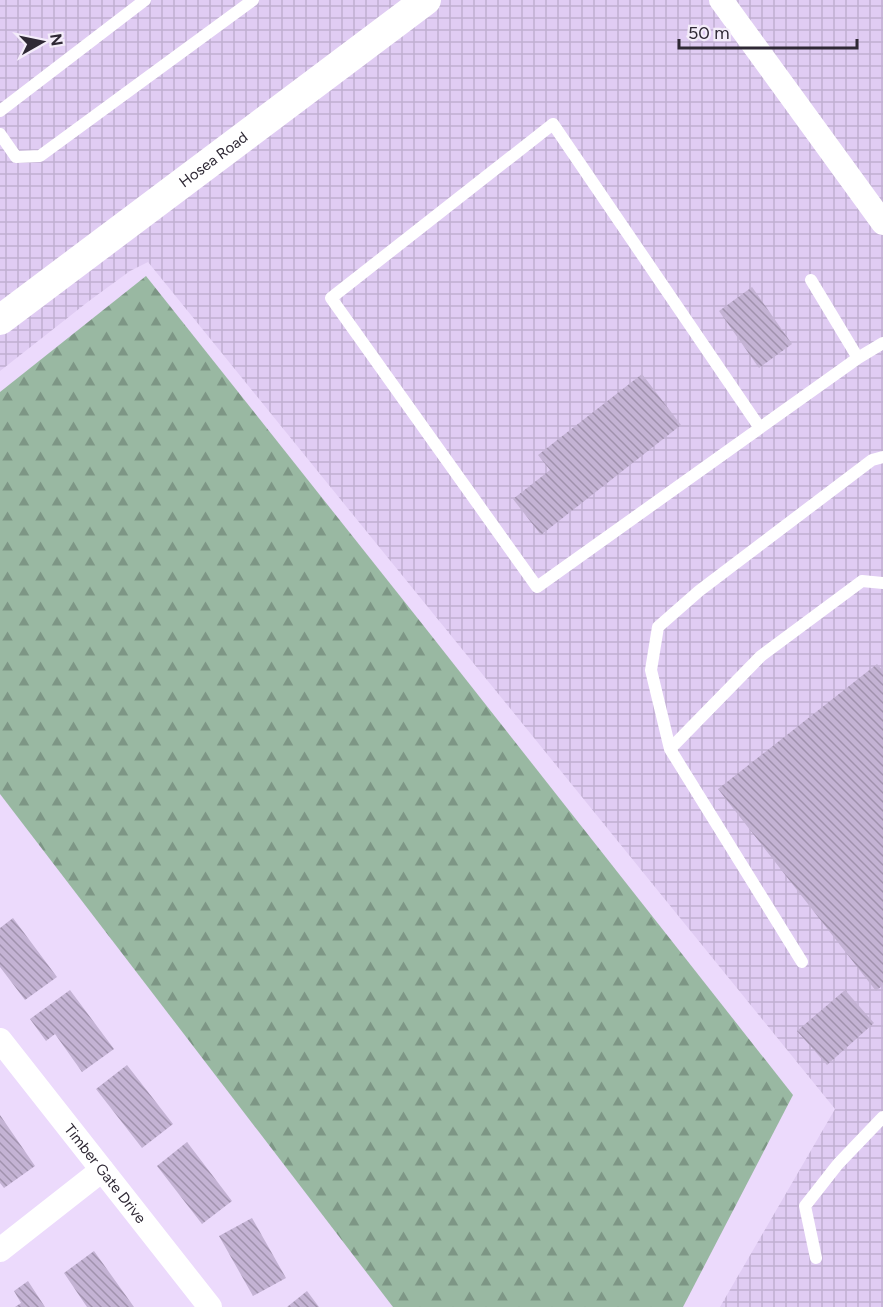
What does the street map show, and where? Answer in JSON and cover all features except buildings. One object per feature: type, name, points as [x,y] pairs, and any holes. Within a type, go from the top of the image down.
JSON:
[{"type":"street","name":"Hosea Road","points":[[0,320],[426,0]]},
{"type":"street","points":[[721,0],[883,223]]},
{"type":"street","name":"Timber Gate Drive","points":[[0,1040],[210,1307]]},
{"type":"street","points":[[0,1250],[102,1170]]},
{"type":"lane","points":[[0,111],[145,0]]},
{"type":"lane","points":[[0,134],[16,157],[40,156],[254,0]]},
{"type":"lane","points":[[760,428],[553,124],[331,298],[537,587],[760,428],[858,358],[883,343]]},
{"type":"lane","points":[[811,280],[858,358]]},
{"type":"lane","points":[[802,963],[669,748],[651,669],[658,627],[699,591],[872,460],[883,457]]},
{"type":"lane","points":[[669,748],[761,656],[862,580],[883,583]]},
{"type":"lane","points":[[816,1258],[805,1206],[838,1164],[883,1117]]},
{"type":"shaded area","points":[[0,0],[883,0],[883,1307],[720,1307],[835,1109],[148,262],[130,271],[89,301],[0,371]]},
{"type":"green space","points":[[146,276],[793,1095],[683,1307],[393,1307],[0,794],[0,392]]}]
